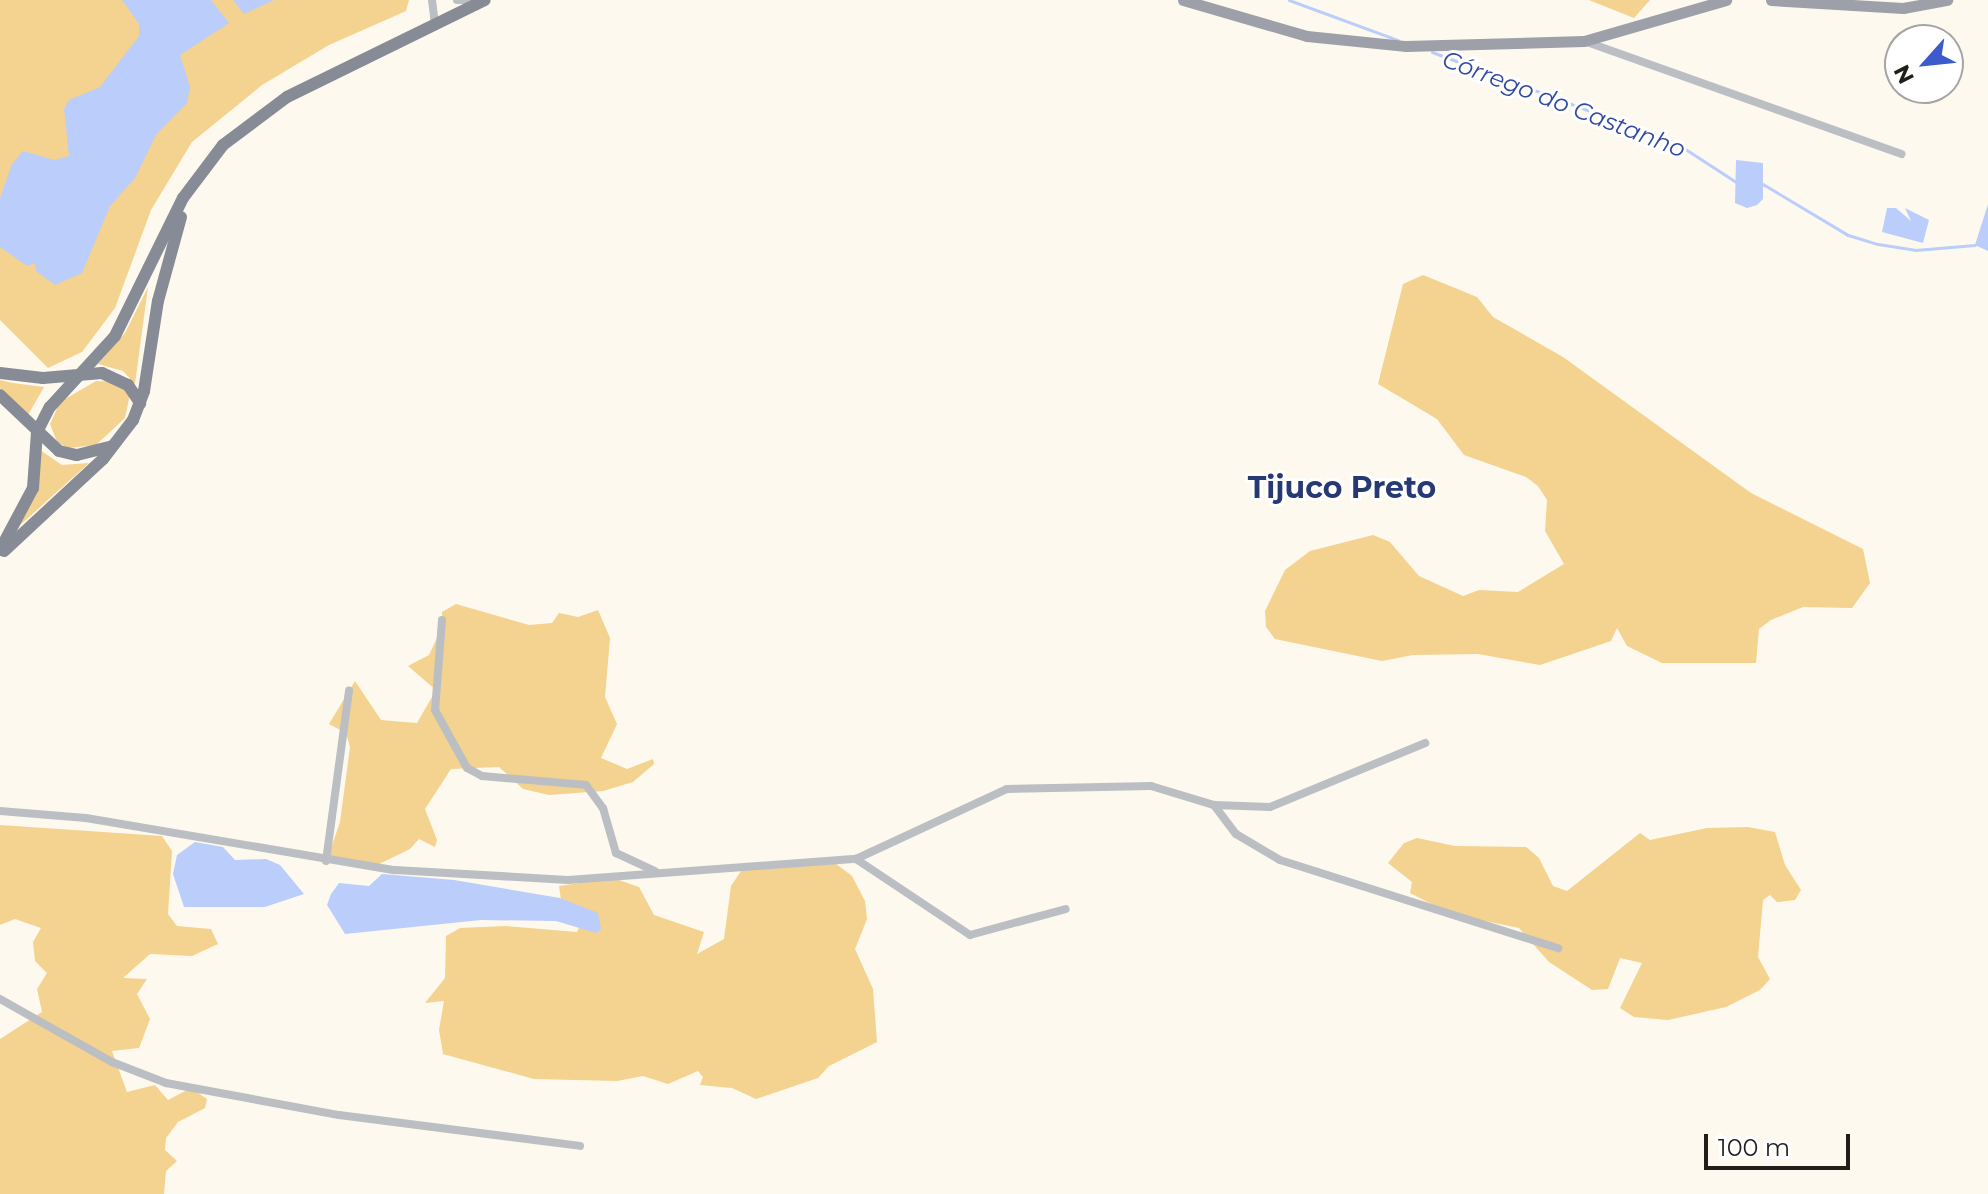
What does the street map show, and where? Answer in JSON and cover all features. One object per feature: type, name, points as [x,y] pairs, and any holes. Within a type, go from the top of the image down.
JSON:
[{"type":"main road","points":[[0,552],[33,488],[37,432],[50,407],[124,322],[183,198],[223,145],[259,114],[485,0]]},
{"type":"main road","points":[[1183,0],[1307,36],[1406,46],[1584,41],[1726,0]]},
{"type":"main road","points":[[1771,0],[1903,8],[1947,0]]},
{"type":"main road","points":[[0,552],[118,443],[140,403],[170,248],[201,174]]},
{"type":"main road","points":[[0,373],[25,378],[113,375],[128,385],[140,403]]},
{"type":"main road","points":[[0,395],[37,432],[68,454],[118,443]]},
{"type":"street","points":[[432,0],[435,24]]},
{"type":"street","points":[[457,0],[473,0]]},
{"type":"street","points":[[1584,41],[1902,154]]},
{"type":"street","points":[[442,620],[435,710],[467,768],[482,776],[586,785],[603,808],[616,853],[656,872]]},
{"type":"street","points":[[326,861],[349,691]]},
{"type":"street","points":[[0,811],[86,818],[326,861],[568,880],[856,859],[1007,789],[1029,785],[1151,786],[1214,805],[1270,807],[1425,743]]},
{"type":"street","points":[[1214,805],[1236,834],[1280,860],[1558,948]]},
{"type":"street","points":[[856,859],[970,935],[1066,909]]},
{"type":"street","points":[[0,999],[112,1062],[166,1083],[339,1115],[580,1146]]},
{"type":"shaded area","points":[[0,0],[409,0],[406,11],[329,45],[262,85],[192,142],[151,210],[115,308],[82,352],[48,368],[0,320]]},
{"type":"shaded area","points":[[1589,0],[1650,0],[1634,18]]},
{"type":"shaded area","points":[[1423,275],[1477,297],[1493,317],[1563,357],[1751,493],[1863,549],[1870,583],[1852,608],[1803,607],[1771,620],[1759,629],[1756,663],[1662,663],[1627,646],[1617,628],[1611,641],[1540,665],[1478,654],[1413,655],[1382,661],[1275,639],[1266,627],[1265,611],[1285,570],[1310,551],[1373,535],[1390,542],[1419,576],[1463,596],[1479,590],[1518,592],[1564,564],[1545,531],[1547,500],[1538,486],[1526,477],[1464,455],[1437,419],[1378,384],[1403,284]]},
{"type":"shaded area","points":[[148,287],[135,384],[123,371],[98,364],[125,333]]},
{"type":"shaded area","points":[[0,380],[44,387],[28,415],[0,388]]},
{"type":"shaded area","points":[[96,381],[117,382],[130,394],[125,418],[96,445],[68,448],[57,442],[50,424],[60,402]]},
{"type":"shaded area","points":[[40,450],[62,465],[89,463],[19,526]]},
{"type":"shaded area","points":[[456,604],[529,625],[552,623],[559,613],[578,617],[598,610],[610,638],[605,697],[617,724],[601,758],[627,769],[653,759],[654,764],[633,782],[603,791],[549,795],[523,789],[499,767],[451,769],[425,809],[437,840],[435,847],[419,839],[410,849],[377,865],[328,857],[340,822],[350,747],[346,733],[329,724],[355,681],[381,720],[417,723],[436,690],[408,666],[429,655],[442,627],[442,612]]},
{"type":"shaded area","points":[[0,825],[162,836],[172,851],[168,914],[177,926],[211,929],[218,944],[192,956],[150,954],[123,978],[147,979],[137,994],[150,1019],[139,1048],[112,1051],[127,1092],[155,1085],[168,1100],[191,1088],[207,1099],[205,1108],[178,1122],[166,1138],[165,1150],[177,1161],[166,1171],[164,1194],[0,1194],[0,1039],[42,1012],[37,989],[47,973],[35,961],[33,942],[41,928],[15,919],[0,925]]},
{"type":"shaded area","points":[[1748,827],[1775,832],[1785,865],[1801,890],[1795,900],[1777,902],[1770,895],[1763,900],[1758,957],[1770,979],[1760,990],[1726,1007],[1668,1020],[1634,1017],[1620,1008],[1642,963],[1620,958],[1608,989],[1592,990],[1549,962],[1519,928],[1451,914],[1410,893],[1412,882],[1388,863],[1404,843],[1417,838],[1455,846],[1526,847],[1539,858],[1553,886],[1567,891],[1640,833],[1650,840],[1707,828]]},
{"type":"shaded area","points":[[831,860],[852,876],[865,901],[867,919],[855,949],[873,989],[877,1042],[829,1066],[818,1078],[756,1099],[732,1088],[700,1085],[703,1077],[698,1071],[668,1084],[643,1076],[617,1081],[534,1079],[443,1054],[439,1030],[444,1001],[425,1003],[445,978],[446,936],[460,928],[506,926],[577,932],[581,923],[561,900],[559,886],[613,878],[639,887],[654,915],[704,932],[697,954],[724,939],[731,886],[741,871]]},
{"type":"water","points":[[122,0],[211,0],[229,23],[180,55],[190,87],[187,103],[156,135],[135,178],[110,206],[82,273],[55,285],[36,271],[35,263],[27,266],[0,247],[0,198],[12,164],[23,151],[54,160],[69,156],[64,109],[69,100],[100,87],[139,36],[139,24]]},
{"type":"water","points":[[233,0],[274,0],[244,14]]},
{"type":"water","points":[[1736,160],[1763,163],[1763,199],[1757,205],[1747,208],[1735,203]]},
{"type":"water","points":[[1988,204],[1988,251],[1975,245]]},
{"type":"water","points":[[1887,208],[1896,208],[1911,221],[1905,208],[1929,220],[1923,243],[1882,232]]},
{"type":"water","points":[[195,842],[223,847],[235,860],[266,859],[280,865],[304,894],[265,907],[184,907],[173,874],[177,855]]},
{"type":"water","points":[[382,874],[454,880],[560,898],[598,913],[601,929],[596,933],[556,921],[481,920],[345,934],[327,905],[331,894],[339,883],[369,886]]},
{"type":"waterway","name":"Córrego do Castanho","points":[[1289,0],[1398,40]]},
{"type":"waterway","name":"Córrego do Castanho","points":[[1432,52],[1676,143],[1736,182]]},
{"type":"waterway","name":"Córrego do Castanho","points":[[1761,183],[1848,235],[1878,244],[1915,250],[1975,245]]},
{"type":"district","name":"Tijuco Preto","points":[[1342,488]]}]
